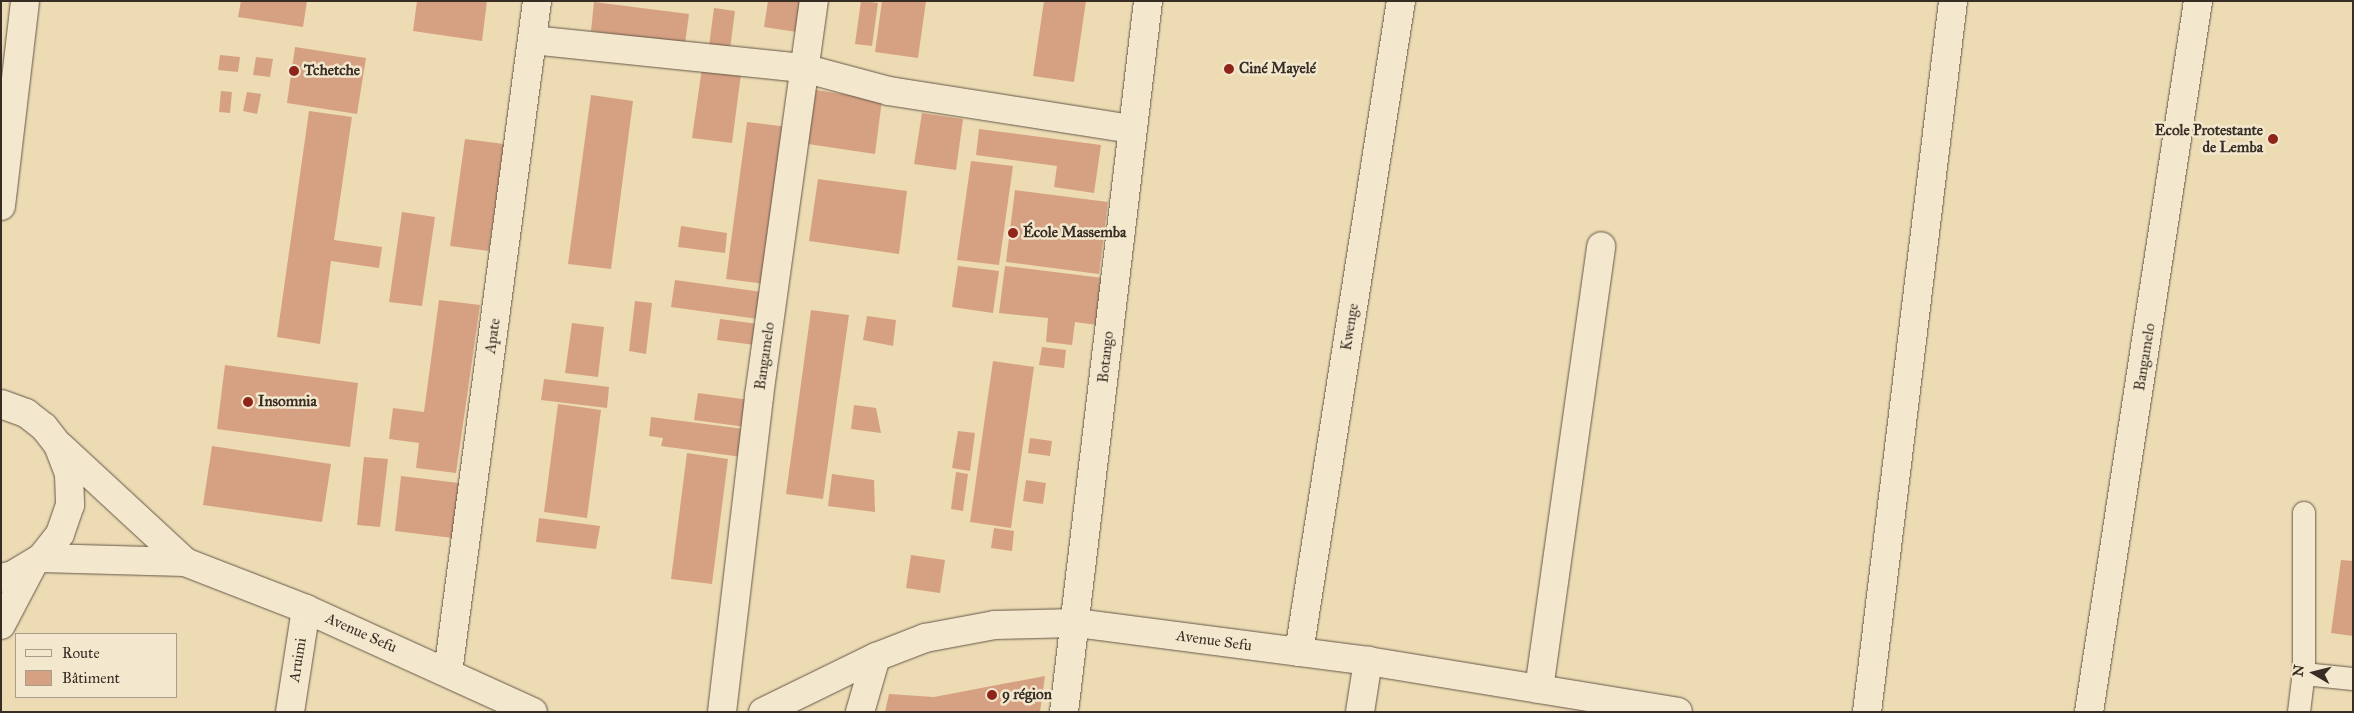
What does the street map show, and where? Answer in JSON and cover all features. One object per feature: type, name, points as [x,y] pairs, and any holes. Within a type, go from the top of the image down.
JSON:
[{"type":"street","points":[[1,206],[6,120],[25,1]]},
{"type":"street","name":"Apate","points":[[448,672],[538,1]]},
{"type":"street","name":"Bangamelo","points":[[722,712],[803,68],[814,1]]},
{"type":"street","name":"Botango","points":[[1064,712],[1148,1]]},
{"type":"street","name":"Kwenge","points":[[1299,652],[1401,1]]},
{"type":"street","points":[[1867,712],[1953,1]]},
{"type":"street","name":"Bangamelo","points":[[2089,712],[2198,1]]},
{"type":"street","points":[[532,40],[803,68],[888,91],[1132,129]]},
{"type":"street","points":[[1538,689],[1601,246]]},
{"type":"street","points":[[1,404],[26,413],[44,426],[58,445],[69,474],[70,505],[60,534],[37,561],[1,625]]},
{"type":"street","name":"Avenue Sefu","points":[[58,445],[184,562]]},
{"type":"street","points":[[1,578],[37,561]]},
{"type":"street","name":"Avenue Sefu","points":[[37,561],[184,562],[306,609],[533,712]]},
{"type":"street","name":"Aruimi","points":[[290,712],[306,609]]},
{"type":"street","name":"Avenue Sefu","points":[[763,712],[876,657],[925,638],[995,626],[1076,623],[1368,661],[1538,689],[1635,709],[1678,712]]},
{"type":"street","points":[[860,712],[876,657]]},
{"type":"street","points":[[1360,712],[1368,661]]},
{"type":"lane","points":[[2299,712],[2304,674],[2304,513]]},
{"type":"lane","points":[[2304,674],[2353,679]]},
{"type":"building","points":[[241,1],[307,1],[303,27],[238,17]]},
{"type":"building","points":[[417,1],[487,1],[482,41],[413,31]]},
{"type":"building","points":[[768,1],[807,1],[803,33],[764,27]]},
{"type":"building","points":[[861,1],[878,3],[872,46],[855,44]]},
{"type":"building","points":[[882,1],[926,1],[918,58],[875,52]]},
{"type":"building","points":[[1044,1],[1086,1],[1074,82],[1033,76]]},
{"type":"building","points":[[594,2],[689,14],[685,44],[591,31]]},
{"type":"building","points":[[714,8],[735,11],[730,49],[709,46]]},
{"type":"building","points":[[295,47],[366,58],[357,114],[287,103]]},
{"type":"building","points":[[220,55],[240,57],[238,72],[218,70]]},
{"type":"building","points":[[256,57],[273,59],[270,77],[253,75]]},
{"type":"building","points":[[702,68],[741,74],[732,143],[692,138]]},
{"type":"building","points":[[816,90],[882,100],[875,154],[808,144]]},
{"type":"building","points":[[221,91],[232,92],[230,113],[219,112]]},
{"type":"building","points":[[247,92],[261,94],[257,114],[243,111]]},
{"type":"building","points":[[591,95],[633,101],[611,269],[568,264]]},
{"type":"building","points":[[309,111],[352,117],[334,240],[382,247],[379,268],[331,261],[320,344],[277,337]]},
{"type":"building","points":[[922,113],[963,119],[956,170],[914,164]]},
{"type":"building","points":[[747,122],[788,127],[767,284],[726,279]]},
{"type":"building","points":[[979,129],[1101,145],[1094,193],[1054,187],[1057,166],[976,155]]},
{"type":"building","points":[[465,139],[504,144],[489,251],[450,246]]},
{"type":"building","points":[[971,161],[1013,166],[999,265],[957,260]]},
{"type":"building","points":[[818,179],[907,191],[899,254],[809,241]]},
{"type":"building","points":[[1015,190],[1108,202],[1099,274],[1006,262]]},
{"type":"building","points":[[402,212],[435,217],[422,306],[389,302]]},
{"type":"building","points":[[681,226],[727,233],[725,253],[678,247]]},
{"type":"building","points":[[958,266],[999,271],[993,313],[952,307]]},
{"type":"building","points":[[1005,266],[1103,278],[1097,325],[1075,322],[1072,345],[1046,342],[1048,318],[999,313]]},
{"type":"building","points":[[675,280],[769,293],[765,320],[671,307]]},
{"type":"building","points":[[439,300],[480,305],[456,473],[416,468],[419,443],[389,439],[393,408],[424,412]]},
{"type":"building","points":[[635,301],[652,303],[646,354],[629,351]]},
{"type":"building","points":[[811,310],[849,315],[823,499],[786,494]]},
{"type":"building","points":[[867,316],[896,320],[893,346],[863,340]]},
{"type":"building","points":[[720,319],[758,324],[755,345],[717,340]]},
{"type":"building","points":[[572,323],[604,327],[598,377],[565,373]]},
{"type":"building","points":[[1042,347],[1066,350],[1064,368],[1039,365]]},
{"type":"building","points":[[993,361],[1034,367],[1011,528],[970,522]]},
{"type":"building","points":[[225,365],[358,383],[350,447],[217,429]]},
{"type":"building","points":[[544,379],[609,387],[607,408],[541,400]]},
{"type":"building","points":[[698,393],[757,401],[753,428],[694,420]]},
{"type":"building","points":[[558,404],[601,410],[587,518],[544,512]]},
{"type":"building","points":[[854,405],[876,408],[881,433],[851,429]]},
{"type":"building","points":[[651,417],[752,430],[749,458],[661,446],[663,438],[649,436]]},
{"type":"building","points":[[958,431],[975,433],[970,471],[952,468]]},
{"type":"building","points":[[1030,438],[1052,441],[1050,456],[1028,453]]},
{"type":"building","points":[[212,446],[331,464],[322,522],[203,505]]},
{"type":"building","points":[[687,453],[728,459],[712,584],[671,579]]},
{"type":"building","points":[[364,457],[388,459],[380,527],[357,525]]},
{"type":"building","points":[[956,472],[968,474],[963,511],[951,509]]},
{"type":"building","points":[[832,474],[874,480],[875,512],[828,506]]},
{"type":"building","points":[[401,476],[459,483],[453,538],[395,531]]},
{"type":"building","points":[[1026,480],[1046,483],[1043,504],[1023,501]]},
{"type":"building","points":[[539,518],[600,526],[596,549],[536,542]]},
{"type":"building","points":[[994,528],[1014,531],[1012,551],[991,548]]},
{"type":"building","points":[[911,555],[945,560],[940,593],[906,588]]},
{"type":"building","points":[[2341,560],[2353,561],[2353,636],[2331,633]]},
{"type":"building","name":"9 région","points":[[1045,676],[1040,712],[885,712],[889,694],[934,697]]},
{"type":"place","name":"Ciné Mayelé","points":[[1229,69]]},
{"type":"place","name":"Tchetche","points":[[294,71]]},
{"type":"place","name":"Ecole Protestante de Lemba","points":[[2273,139]]},
{"type":"place","name":"École Massemba","points":[[1013,233]]},
{"type":"place","name":"Insomnia","points":[[248,402]]},
{"type":"place","name":"9 région","points":[[992,695]]}]
